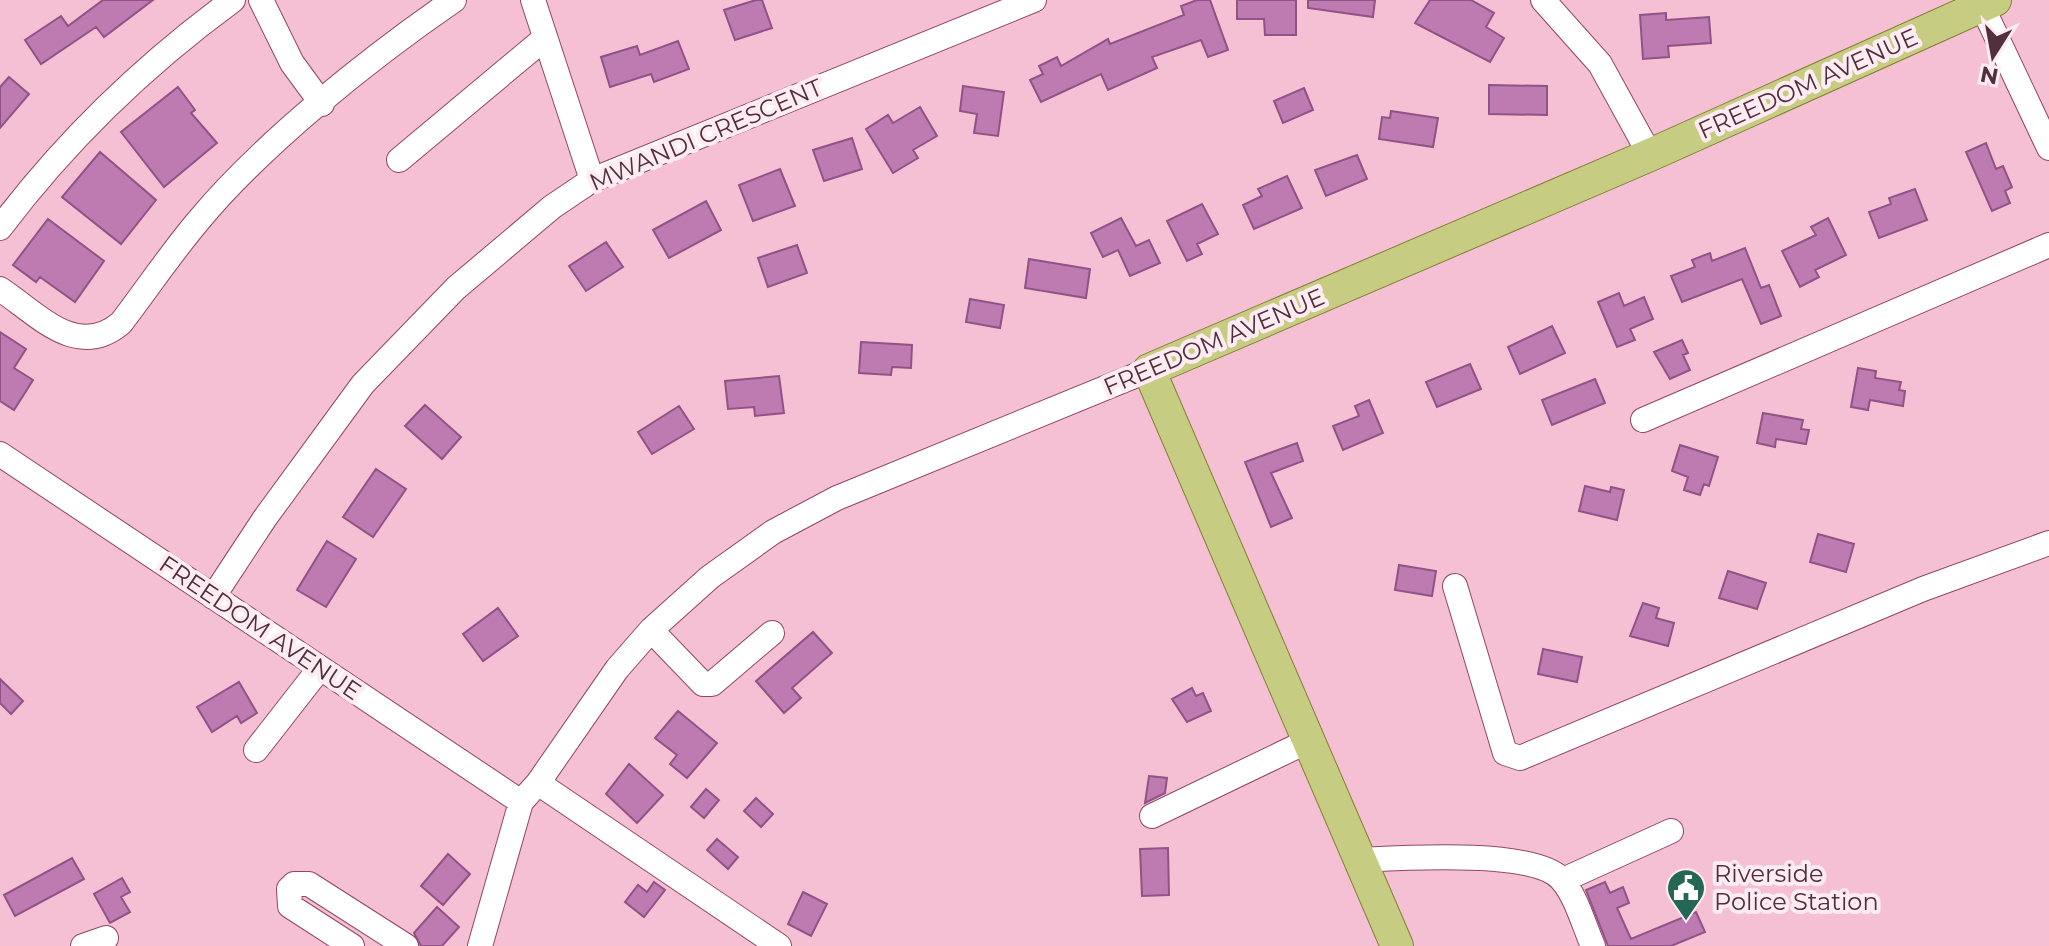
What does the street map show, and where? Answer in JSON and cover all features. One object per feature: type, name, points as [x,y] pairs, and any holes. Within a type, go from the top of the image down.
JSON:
[{"type":"main road","name":"FREEDOM AVENUE","points":[[1149,370],[1650,155],[1989,3]]},
{"type":"main road","points":[[1149,370],[1397,946]]},
{"type":"street","points":[[0,228],[33,184],[97,114],[143,69],[233,0]]},
{"type":"street","points":[[261,0],[292,63],[322,104]]},
{"type":"street","points":[[0,289],[72,337],[105,337],[121,323],[200,219],[267,152],[411,30],[454,0]]},
{"type":"street","points":[[533,0],[592,180]]},
{"type":"street","name":"MWANDI CRESCENT","points":[[213,597],[265,518],[363,384],[456,288],[552,207],[592,180],[1034,0]]},
{"type":"street","points":[[1543,0],[1600,64],[1650,155]]},
{"type":"street","points":[[1989,3],[2049,148]]},
{"type":"street","points":[[399,160],[545,38]]},
{"type":"street","points":[[1643,420],[2049,245]]},
{"type":"street","name":"FREEDOM AVENUE","points":[[480,946],[521,802],[538,783],[617,669],[651,630],[710,577],[773,532],[837,498],[1149,370]]},
{"type":"street","name":"FREEDOM AVENUE","points":[[0,454],[521,802]]},
{"type":"street","points":[[1455,586],[1505,753],[1520,758],[1923,589],[2049,543]]},
{"type":"street","points":[[651,630],[703,684],[712,684],[772,633]]},
{"type":"street","points":[[256,750],[320,668]]},
{"type":"street","points":[[1152,816],[1308,741]]},
{"type":"street","points":[[538,783],[779,946]]},
{"type":"street","points":[[1563,880],[1671,831]]},
{"type":"street","points":[[1360,860],[1470,858],[1527,863],[1551,870],[1563,880],[1593,946]]},
{"type":"street","points":[[352,946],[290,906],[289,889],[294,884],[309,884],[406,946]]},
{"type":"street","points":[[83,946],[106,938]]},
{"type":"building","points":[[103,0],[153,0],[104,37],[96,27],[41,64],[25,40],[61,16],[68,26]]},
{"type":"building","points":[[762,0],[772,28],[735,40],[724,10]]},
{"type":"building","points":[[1197,0],[1210,0],[1228,50],[1208,57],[1201,40],[1152,57],[1157,68],[1108,90],[1101,74],[1041,102],[1030,80],[1043,74],[1039,66],[1057,57],[1061,66],[1108,39],[1110,44],[1184,15],[1181,6]]},
{"type":"building","points":[[1237,0],[1296,0],[1296,35],[1265,35],[1264,19],[1237,19]]},
{"type":"building","points":[[1308,0],[1375,0],[1373,17],[1308,8]]},
{"type":"building","points":[[1430,0],[1471,0],[1494,13],[1486,27],[1504,38],[1490,62],[1415,23]]},
{"type":"building","points":[[1666,13],[1666,20],[1709,17],[1711,43],[1668,46],[1669,57],[1643,59],[1640,15]]},
{"type":"building","points":[[678,41],[689,69],[654,82],[651,74],[610,87],[601,57],[637,46],[640,55]]},
{"type":"building","points":[[9,77],[29,94],[0,128],[0,87]]},
{"type":"building","points":[[1489,85],[1547,86],[1547,115],[1489,114]]},
{"type":"building","points":[[963,86],[1004,92],[998,136],[974,133],[977,114],[960,111]]},
{"type":"building","points":[[178,87],[195,110],[191,113],[217,143],[164,187],[121,132]]},
{"type":"building","points":[[1304,88],[1313,110],[1283,123],[1274,101]]},
{"type":"building","points":[[920,107],[937,136],[913,150],[918,158],[893,173],[866,129],[888,115],[893,123]]},
{"type":"building","points":[[1391,111],[1438,118],[1433,147],[1379,139],[1382,117],[1390,118]]},
{"type":"building","points":[[852,138],[862,169],[824,181],[813,150]]},
{"type":"building","points":[[1986,143],[1996,169],[2003,166],[2012,187],[2005,191],[2010,203],[1992,211],[1966,152]]},
{"type":"building","points":[[100,152],[156,200],[121,244],[62,197]]},
{"type":"building","points":[[1357,155],[1367,179],[1326,196],[1315,170]]},
{"type":"building","points":[[780,169],[795,206],[753,221],[739,185]]},
{"type":"building","points":[[1287,176],[1302,208],[1254,229],[1243,205],[1262,196],[1258,189]]},
{"type":"building","points":[[1915,189],[1927,220],[1879,238],[1869,212],[1891,204],[1889,198]]},
{"type":"building","points":[[706,201],[721,230],[669,258],[653,230]]},
{"type":"building","points":[[1202,204],[1218,234],[1197,244],[1202,254],[1187,261],[1167,221]]},
{"type":"building","points":[[1121,218],[1136,246],[1149,240],[1160,263],[1130,276],[1118,250],[1103,257],[1091,233]]},
{"type":"building","points":[[1828,218],[1846,255],[1815,270],[1819,277],[1800,287],[1782,251],[1816,235],[1811,227]]},
{"type":"building","points":[[48,219],[104,261],[75,302],[40,277],[36,282],[13,265]]},
{"type":"building","points":[[606,242],[623,267],[586,291],[569,266]]},
{"type":"building","points":[[797,245],[807,273],[768,287],[758,258]]},
{"type":"building","points":[[1745,248],[1761,288],[1769,285],[1781,316],[1761,324],[1742,279],[1682,302],[1671,276],[1695,267],[1692,260],[1710,253],[1712,261]]},
{"type":"building","points":[[1029,259],[1090,269],[1086,298],[1025,288]]},
{"type":"building","points":[[1619,293],[1624,306],[1644,297],[1653,319],[1630,329],[1635,340],[1617,347],[1598,302]]},
{"type":"building","points":[[970,299],[1004,305],[1000,328],[966,322]]},
{"type":"building","points":[[1552,326],[1565,353],[1520,374],[1508,347]]},
{"type":"building","points":[[0,332],[26,349],[14,368],[33,380],[14,410],[0,401]]},
{"type":"building","points":[[1682,340],[1688,353],[1683,355],[1690,370],[1670,379],[1654,352]]},
{"type":"building","points":[[861,342],[912,345],[911,368],[892,367],[891,375],[859,373]]},
{"type":"building","points":[[1470,364],[1481,389],[1437,407],[1426,382]]},
{"type":"building","points":[[1858,368],[1876,371],[1875,378],[1901,382],[1899,390],[1905,391],[1903,406],[1870,400],[1868,410],[1851,407]]},
{"type":"building","points":[[779,376],[784,413],[755,416],[754,407],[728,409],[725,381]]},
{"type":"building","points":[[1595,379],[1605,403],[1552,425],[1542,400]]},
{"type":"building","points":[[1369,400],[1383,433],[1343,450],[1333,426],[1359,416],[1355,406]]},
{"type":"building","points":[[425,405],[461,437],[442,459],[405,426]]},
{"type":"building","points":[[679,406],[694,429],[652,454],[638,432]]},
{"type":"building","points":[[1763,413],[1803,420],[1801,429],[1809,430],[1806,444],[1776,439],[1775,447],[1757,443]]},
{"type":"building","points":[[1297,443],[1303,461],[1271,473],[1292,518],[1271,527],[1245,462]]},
{"type":"building","points":[[1680,445],[1718,457],[1709,486],[1704,484],[1700,495],[1684,490],[1688,477],[1672,471]]},
{"type":"building","points":[[376,469],[406,489],[373,537],[343,517]]},
{"type":"building","points":[[1585,486],[1610,492],[1611,487],[1624,490],[1617,520],[1579,511]]},
{"type":"building","points":[[1818,534],[1854,544],[1846,572],[1810,562]]},
{"type":"building","points":[[327,541],[356,559],[326,607],[297,590]]},
{"type":"building","points":[[1399,565],[1436,571],[1432,596],[1395,590]]},
{"type":"building","points":[[1728,571],[1766,583],[1757,609],[1719,598]]},
{"type":"building","points":[[1643,603],[1659,608],[1656,618],[1674,623],[1668,646],[1630,636]]},
{"type":"building","points":[[498,608],[518,636],[483,661],[463,634]]},
{"type":"building","points":[[813,632],[832,653],[792,688],[801,698],[784,713],[756,681]]},
{"type":"building","points":[[1543,649],[1582,657],[1577,682],[1538,674]]},
{"type":"building","points":[[0,679],[23,701],[11,714],[0,703]]},
{"type":"building","points":[[239,682],[257,713],[241,723],[237,716],[212,732],[197,707]]},
{"type":"building","points":[[1192,688],[1196,696],[1203,693],[1211,711],[1187,722],[1172,699]]},
{"type":"building","points":[[678,711],[717,743],[687,778],[670,764],[677,755],[655,738]]},
{"type":"building","points":[[629,764],[663,795],[637,823],[606,794]]},
{"type":"building","points":[[1149,776],[1167,778],[1165,793],[1145,803]]},
{"type":"building","points":[[706,789],[719,800],[704,818],[691,807]]},
{"type":"building","points":[[756,798],[773,814],[761,827],[744,811]]},
{"type":"building","points":[[717,839],[738,857],[728,869],[707,850]]},
{"type":"building","points":[[1168,848],[1169,895],[1142,896],[1140,849]]},
{"type":"building","points":[[448,854],[470,874],[443,905],[421,886]]},
{"type":"building","points":[[72,858],[84,879],[15,916],[4,895]]},
{"type":"building","points":[[122,878],[130,892],[121,897],[130,912],[110,923],[94,894]]},
{"type":"building","points":[[654,882],[665,890],[644,917],[625,902],[638,885],[647,892]]},
{"type":"building","name":"Riverside Police Station","points":[[1605,882],[1610,893],[1623,887],[1629,903],[1617,908],[1631,939],[1696,912],[1705,932],[1671,946],[1608,946],[1586,890]]},
{"type":"building","points":[[803,892],[827,904],[811,936],[788,924]]},
{"type":"building","points":[[437,907],[459,927],[442,946],[421,946],[414,933]]},
{"type":"place","name":"Riverside Police Station","points":[[1686,922]]}]
